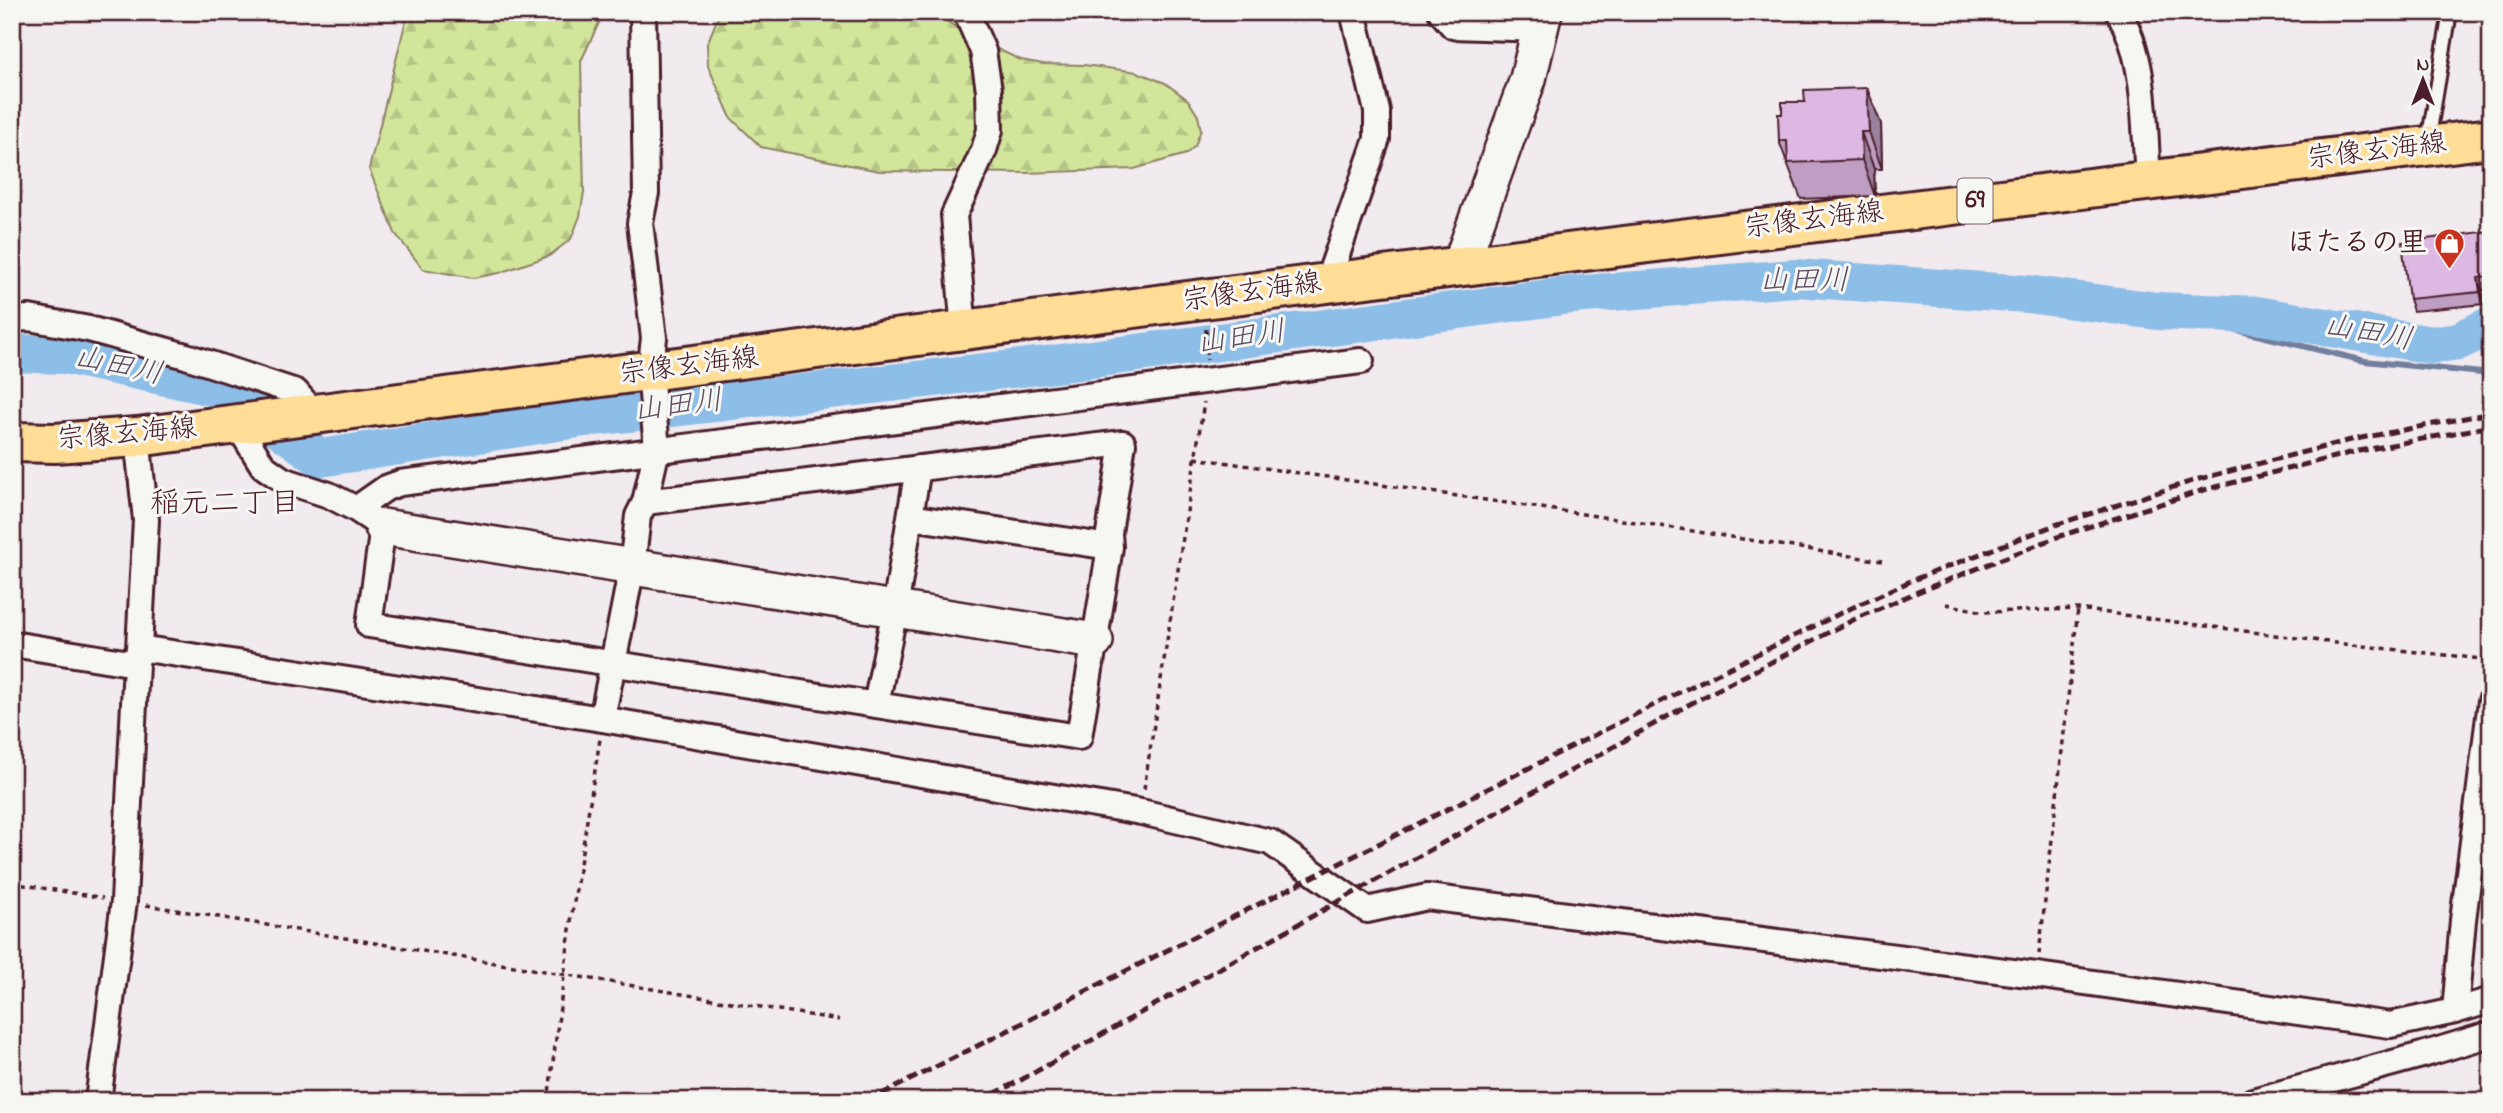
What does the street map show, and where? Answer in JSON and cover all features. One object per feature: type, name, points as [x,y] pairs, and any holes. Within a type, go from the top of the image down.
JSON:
[{"type":"main road","name":"宗像玄海線","points":[[12,442],[55,443],[137,437],[1460,266],[2491,138]]},
{"type":"street","points":[[603,719],[632,567],[638,516],[645,502],[657,449],[650,372],[654,338],[640,223],[646,194],[643,12]]},
{"type":"street","points":[[964,331],[954,215],[984,150],[990,130],[989,90],[983,51],[966,12]]},
{"type":"street","points":[[1327,283],[1377,139],[1377,111],[1353,12]]},
{"type":"street","points":[[1441,12],[1453,26],[1542,21],[1528,79],[1460,266]]},
{"type":"street","points":[[2118,12],[2127,26],[2139,68],[2148,179]]},
{"type":"street","points":[[12,319],[29,318],[89,329],[186,356],[296,392],[314,414]]},
{"type":"street","points":[[645,502],[1123,443],[1109,533],[1110,547],[1079,737],[369,625],[369,518],[386,488],[400,483],[1361,361]]},
{"type":"street","points":[[237,424],[263,466],[283,480],[329,495],[369,518],[632,567],[1095,641]]},
{"type":"street","points":[[98,1101],[124,901],[146,520],[137,437]]},
{"type":"street","points":[[876,705],[918,468]]},
{"type":"street","points":[[910,517],[1110,547]]},
{"type":"street","points":[[12,644],[138,656],[603,719],[1141,812],[1270,842],[1367,910],[1427,897],[2036,975],[2390,1025],[2491,1000]]},
{"type":"street","points":[[2455,1011],[2463,920],[2491,701]]},
{"type":"street","points":[[2253,1101],[2491,1034]]},
{"type":"lane","points":[[2428,145],[2450,12]]},
{"type":"path","points":[[1141,812],[1208,379],[1204,300]]},
{"type":"path","points":[[1195,458],[1882,561]]},
{"type":"path","points":[[1946,604],[1984,612],[2078,609],[2335,643],[2491,660]]},
{"type":"path","points":[[2036,975],[2078,609]]},
{"type":"path","points":[[548,1101],[572,914],[603,719]]},
{"type":"path","points":[[12,883],[839,1020]]},
{"type":"green space","points":[[408,12],[604,12],[581,61],[584,192],[580,216],[571,239],[549,256],[499,273],[474,278],[423,269],[395,233],[369,169]]},
{"type":"green space","points":[[723,12],[931,12],[986,44],[1021,60],[1137,72],[1165,83],[1188,100],[1198,116],[1201,130],[1195,146],[1186,154],[1134,169],[1025,173],[879,171],[761,147],[731,118],[708,66],[707,44],[718,17]]},
{"type":"building","points":[[1867,88],[1869,132],[1861,132],[1862,160],[1788,163],[1787,141],[1779,141],[1778,114],[1782,114],[1782,102],[1805,102],[1804,90]]},
{"type":"building","name":"ほたるの里","points":[[2490,231],[2491,276],[2478,278],[2480,292],[2409,299],[2402,242]]},
{"type":"waterway","name":"山田川","points":[[12,353],[64,355],[226,390],[320,458],[584,418],[1055,364],[1571,295],[1796,278],[2027,294],[2157,311],[2256,315],[2431,345],[2459,341],[2491,325]]},
{"type":"waterway","points":[[2157,311],[2365,361],[2491,374]]},
{"type":"railway","points":[[868,1101],[1682,691],[1913,580],[2055,525],[2199,479],[2351,440],[2491,413]]},
{"type":"railway","points":[[980,1101],[1688,705],[1853,620],[2060,536],[2204,490],[2354,452],[2491,426]]},
{"type":"place","name":"ほたるの里","points":[[2450,271]]},
{"type":"district","name":"稲元二丁目","points":[[225,505]]}]
